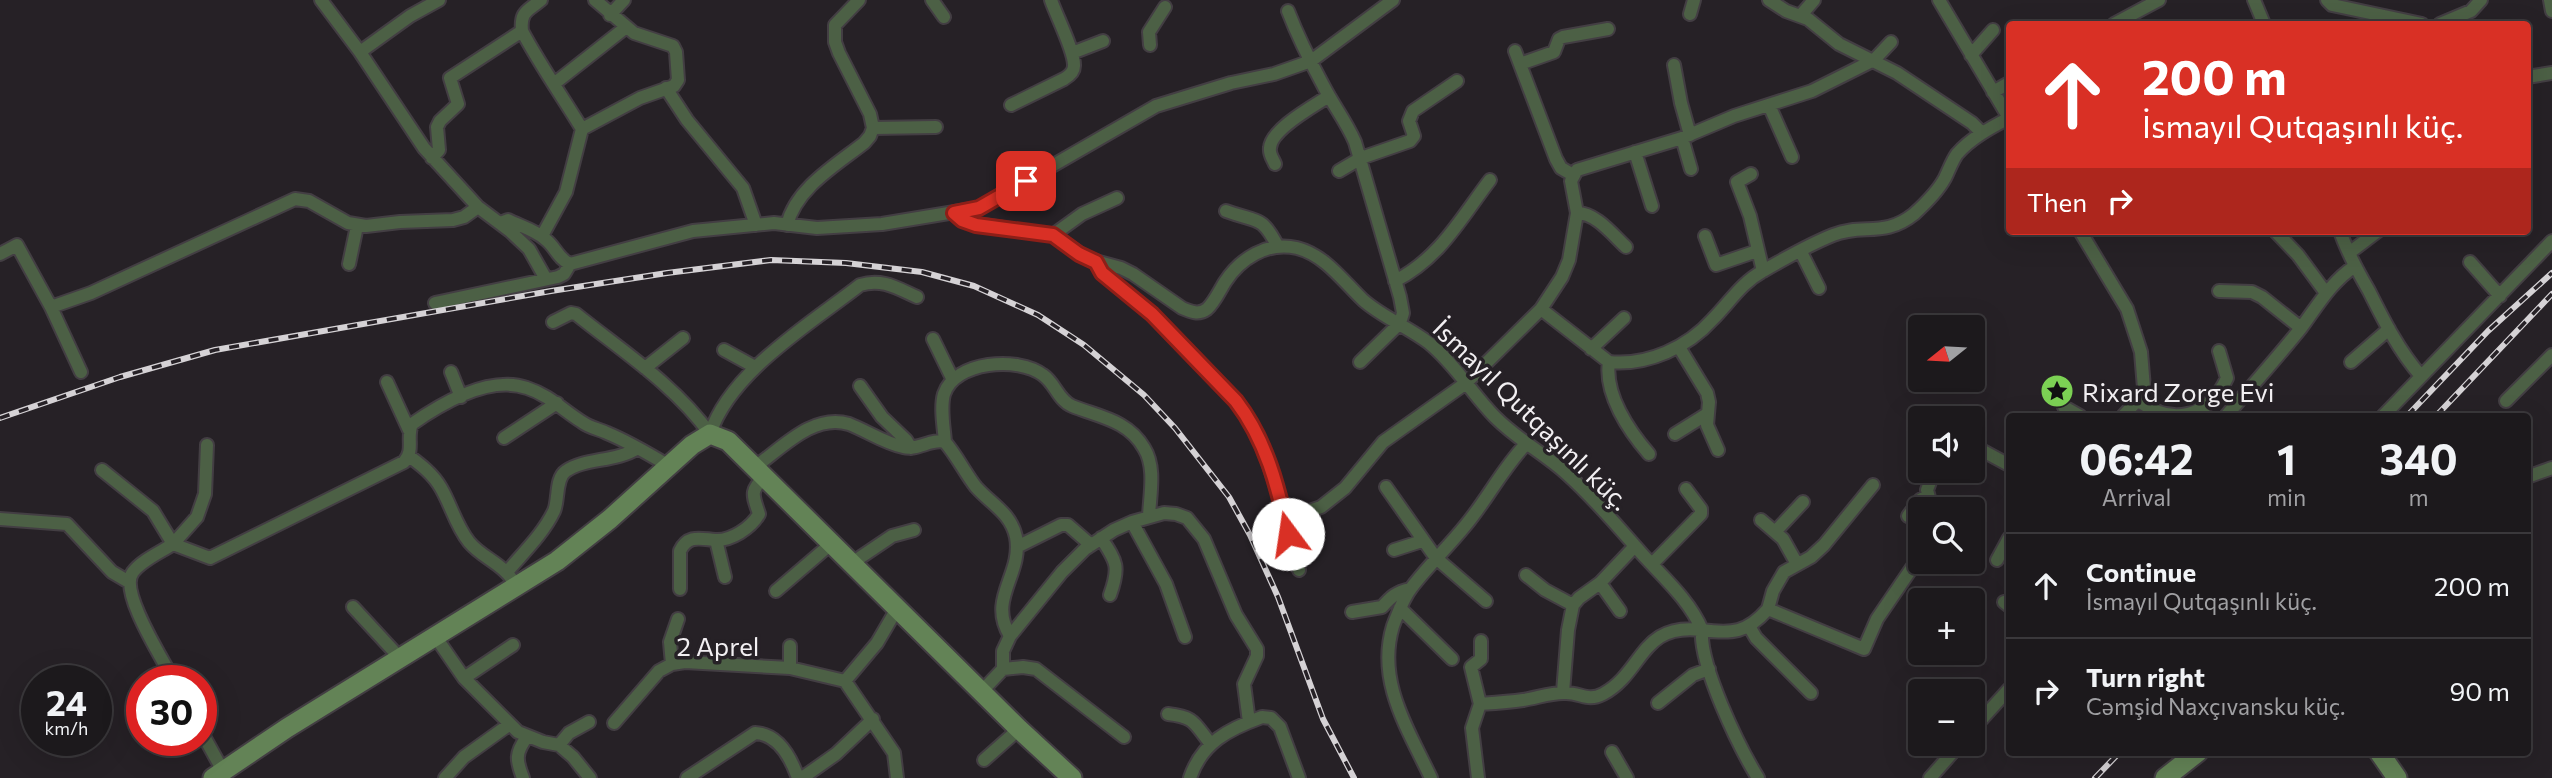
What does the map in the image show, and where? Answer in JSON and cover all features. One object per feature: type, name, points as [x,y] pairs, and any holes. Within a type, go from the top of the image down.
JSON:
[{"type":"street","points":[[321,0],[432,158],[478,207],[529,249],[547,279]]},
{"type":"street","points":[[360,52],[410,16],[439,0]]},
{"type":"street","points":[[541,0],[524,14],[521,20],[522,32],[582,129],[566,192],[541,236]]},
{"type":"street","points":[[582,129],[640,98],[677,83],[678,80],[673,46],[625,28],[595,0]]},
{"type":"street","points":[[610,15],[624,0]]},
{"type":"street","points":[[787,225],[795,203],[808,188],[864,143],[873,128],[870,114],[835,42],[835,26],[859,0]]},
{"type":"street","points":[[932,0],[944,17]]},
{"type":"street","points":[[1011,105],[1072,73],[1072,53],[1051,0]]},
{"type":"street","points":[[500,223],[508,220],[541,236],[563,261],[570,264],[693,231],[756,225],[817,229],[881,224],[979,208],[1156,106],[1231,83],[1267,76],[1311,61],[1393,0]]},
{"type":"street","points":[[1690,14],[1694,0]]},
{"type":"street","points":[[1769,0],[1786,11],[1801,15],[1839,44],[1874,60],[1932,96],[1982,132]]},
{"type":"street","points":[[1801,15],[1814,0]]},
{"type":"street","points":[[1939,0],[2006,113]]},
{"type":"street","points":[[2120,21],[2159,0]]},
{"type":"street","points":[[2254,0],[2263,21]]},
{"type":"street","points":[[2326,0],[2332,5],[2408,21]]},
{"type":"street","points":[[2447,21],[2471,11],[2481,0]]},
{"type":"street","points":[[2550,0],[2552,11]]},
{"type":"street","points":[[1150,45],[1149,32],[1163,3],[1174,18]]},
{"type":"street","points":[[1289,11],[1299,38],[1329,96],[1346,121],[1361,158],[1403,313],[1400,323],[1360,362]]},
{"type":"street","points":[[555,83],[625,28]]},
{"type":"street","points":[[1520,64],[1554,52],[1563,37],[1608,29]]},
{"type":"street","points":[[1971,55],[1993,30]]},
{"type":"street","points":[[432,158],[439,150],[440,121],[458,104],[450,78],[522,32]]},
{"type":"street","points":[[1072,53],[1103,41]]},
{"type":"street","points":[[1284,516],[1297,515],[1321,507],[1351,481],[1383,442],[1466,383],[1541,309],[1562,277],[1569,260],[1577,213],[1571,188],[1573,175],[1587,166],[1686,137],[1734,116],[1812,91],[1874,60],[1891,42]]},
{"type":"street","points":[[1515,51],[1556,159],[1561,168],[1573,175]]},
{"type":"street","points":[[1674,65],[1691,169]]},
{"type":"street","points":[[2531,76],[2552,73]]},
{"type":"street","points":[[1339,171],[1361,158],[1410,141],[1414,136],[1409,121],[1413,111],[1457,81]]},
{"type":"street","points":[[1993,92],[2006,85]]},
{"type":"street","points":[[666,88],[687,120],[743,188],[756,225]]},
{"type":"street","points":[[1275,164],[1269,151],[1270,144],[1287,124],[1329,96]]},
{"type":"street","points":[[1769,105],[1792,157]]},
{"type":"street","points":[[1541,309],[1609,362],[1623,363],[1679,347],[1712,321],[1739,288],[1763,271],[1835,234],[1884,229],[1903,221],[1924,205],[1938,188],[1956,155],[1982,132],[2006,120]]},
{"type":"street","points":[[873,128],[936,127]]},
{"type":"street","points":[[1635,152],[1652,206]]},
{"type":"street","points":[[1751,174],[1737,182],[1750,216],[1763,271]]},
{"type":"street","points":[[1395,281],[1410,273],[1446,242],[1490,180]]},
{"type":"street","points":[[1053,235],[1082,214],[1117,198]]},
{"type":"street","points":[[51,307],[91,293],[295,199],[309,201],[357,226],[453,220],[464,217],[478,207]]},
{"type":"street","points":[[954,213],[962,220],[976,225],[1053,235],[1079,254],[1096,262],[1121,268],[1182,309],[1198,313],[1208,308],[1233,270],[1242,262],[1269,248],[1278,247],[1268,227],[1261,221],[1226,211]]},
{"type":"street","points":[[1577,213],[1597,220],[1626,247]]},
{"type":"street","points":[[349,264],[357,226]]},
{"type":"street","points":[[2082,235],[2133,323],[2145,382],[2138,400],[2126,413]]},
{"type":"street","points":[[2279,235],[2298,255],[2326,293]]},
{"type":"street","points":[[2342,235],[2355,266],[2403,354],[2421,376]]},
{"type":"street","points":[[2349,253],[2373,235]]},
{"type":"street","points":[[1705,236],[1716,264],[1757,251]]},
{"type":"street","points":[[2385,413],[2552,241]]},
{"type":"street","points":[[0,254],[17,245],[51,307],[81,372]]},
{"type":"street","name":"İsmayıl Qutqaşınlı küç.","points":[[1278,247],[1296,248],[1314,255],[1375,310],[1431,344],[1497,419],[1566,473],[1690,608],[1702,630]]},
{"type":"street","points":[[1801,252],[1819,288]]},
{"type":"street","points":[[1096,262],[1102,273],[1152,314],[1236,401],[1248,417],[1268,458],[1299,570]]},
{"type":"street","points":[[2470,262],[2500,296]]},
{"type":"street","points":[[435,303],[547,279],[564,274],[570,264]]},
{"type":"street","points":[[2229,413],[2301,328],[2326,293],[2341,276],[2355,266]]},
{"type":"street","points":[[211,756],[218,774],[435,636],[512,580],[582,541],[692,445],[710,434],[721,409],[755,367],[860,285],[873,281],[883,282],[917,298]]},
{"type":"street","points":[[2219,291],[2252,292],[2262,296],[2301,328]]},
{"type":"street","points":[[553,322],[571,313],[576,314],[645,368],[687,406],[710,434],[728,441],[1072,778]]},
{"type":"street","points":[[1591,349],[1624,318]]},
{"type":"street","points":[[2351,362],[2389,329]]},
{"type":"street","points":[[645,368],[683,338]]},
{"type":"street","points":[[933,339],[953,380]]},
{"type":"street","points":[[1679,347],[1707,393],[1709,434],[1718,450]]},
{"type":"street","points":[[724,350],[755,367]]},
{"type":"street","points":[[2188,413],[2200,411],[2222,388],[2227,378],[2219,351]]},
{"type":"street","points":[[2506,401],[2552,355]]},
{"type":"street","points":[[1609,362],[1609,378],[1616,402],[1635,439],[1649,454]]},
{"type":"street","points":[[945,443],[943,402],[953,380],[971,370],[989,365],[1005,363],[1025,368],[1043,375],[1071,406],[1117,422],[1133,433],[1145,449],[1151,466],[1149,516]]},
{"type":"street","points":[[451,372],[461,397]]},
{"type":"street","points":[[102,470],[153,512],[173,544],[210,558],[404,462],[411,450],[409,430],[387,382]]},
{"type":"street","points":[[409,430],[419,419],[461,397],[491,386],[514,385],[529,388],[557,403],[583,423],[638,448],[669,466]]},
{"type":"street","points":[[860,386],[882,417],[911,448]]},
{"type":"street","points":[[2138,400],[2160,413]]},
{"type":"street","points":[[504,438],[557,403]]},
{"type":"street","points":[[2064,407],[2075,413]]},
{"type":"street","points":[[1675,434],[1707,414]]},
{"type":"street","points":[[680,589],[680,551],[683,545],[690,539],[699,537],[716,540],[730,537],[756,520],[759,514],[753,498],[760,472],[806,430],[832,421],[847,424],[898,446],[911,448],[938,440],[945,443],[977,488],[1008,518],[1017,547],[1001,604],[1001,617],[1010,636]]},
{"type":"street","points":[[1431,778],[1392,695],[1387,671],[1389,640],[1410,589],[1466,526],[1503,471],[1526,444]]},
{"type":"street","points":[[166,665],[132,600],[129,582],[138,567],[173,544],[197,517],[205,494],[208,445]]},
{"type":"street","points":[[512,580],[554,510],[559,481],[564,471],[626,456],[638,448]]},
{"type":"street","points":[[1985,452],[2006,463]]},
{"type":"street","points":[[409,456],[424,468],[440,487],[469,542],[512,580]]},
{"type":"street","points":[[2531,476],[2552,468]]},
{"type":"street","points":[[1927,496],[1931,483]]},
{"type":"street","points":[[1480,704],[1563,692],[1592,698],[1603,694],[1622,680],[1648,644],[1663,636],[1687,628],[1724,633],[1749,626],[1768,609],[1773,591],[1784,572],[1811,557],[1824,545],[1873,485]]},
{"type":"street","points":[[1386,487],[1436,558],[1486,601]]},
{"type":"street","points":[[1651,564],[1701,514],[1701,509],[1686,489]]},
{"type":"street","points":[[1775,532],[1802,502]]},
{"type":"street","points":[[1003,669],[1003,651],[1010,636],[1029,617],[1062,572],[1096,541],[1149,516],[1164,513],[1187,517],[1211,552],[1236,615],[1257,649],[1257,656],[1244,684],[1249,722]]},
{"type":"street","points":[[0,519],[67,524],[112,572],[129,582]]},
{"type":"street","points":[[1761,520],[1790,549],[1797,564]]},
{"type":"street","points":[[1132,522],[1166,584],[1185,637]]},
{"type":"street","points":[[1017,547],[1068,525],[1096,541],[1115,560],[1117,569],[1110,595]]},
{"type":"street","points":[[852,562],[892,536],[914,530]]},
{"type":"street","points":[[716,540],[725,577]]},
{"type":"street","points":[[1394,550],[1422,541]]},
{"type":"street","points":[[776,591],[832,542]]},
{"type":"street","points":[[1997,560],[2006,544]]},
{"type":"street","points":[[1563,692],[1568,629],[1573,605],[1600,583],[1635,546]]},
{"type":"street","points":[[1768,609],[1864,649],[1877,619],[1908,574]]},
{"type":"street","points":[[1526,575],[1545,590],[1573,605]]},
{"type":"street","points":[[1600,583],[1620,611]]},
{"type":"street","points":[[1352,612],[1382,607],[1391,597],[1410,589]]},
{"type":"street","points":[[353,607],[400,658]]},
{"type":"street","points":[[897,778],[894,753],[845,681],[877,643],[898,607]]},
{"type":"street","points":[[1400,608],[1452,659]]},
{"type":"street","points":[[672,664],[670,642],[678,619]]},
{"type":"street","points":[[1749,626],[1756,638],[1811,693]]},
{"type":"street","points":[[1702,630],[1701,643],[1709,669],[1758,778]]},
{"type":"street","points":[[435,636],[464,678],[510,724],[527,737],[559,745],[590,778]]},
{"type":"street","points":[[1478,778],[1472,728],[1480,704],[1471,667],[1482,659],[1481,641]]},
{"type":"street","points":[[464,678],[513,645]]},
{"type":"street","points":[[790,646],[790,668]]},
{"type":"street","name":"2 Aprel","points":[[614,723],[659,671],[672,664],[685,662],[790,668],[845,681]]},
{"type":"street","points":[[982,690],[1003,669],[1036,669],[1124,737]]},
{"type":"street","points":[[1658,703],[1693,675],[1709,669]]},
{"type":"street","points":[[1985,716],[2006,692]]},
{"type":"street","points":[[1168,713],[1192,720],[1210,743]]},
{"type":"street","points":[[1196,776],[1201,753],[1210,743],[1262,717],[1276,722],[1299,778]]},
{"type":"street","points":[[687,778],[755,733],[773,738],[800,778],[836,754],[873,719]]},
{"type":"street","points":[[559,745],[569,733],[589,722]]},
{"type":"street","points":[[445,778],[464,757],[510,724]]},
{"type":"street","points":[[984,760],[1019,729]]},
{"type":"street","points":[[523,778],[516,756],[527,737]]},
{"type":"street","points":[[1612,752],[1627,778]]},
{"type":"street","points":[[1930,778],[1949,756]]},
{"type":"street","points":[[2165,778],[2193,756]]},
{"type":"street","points":[[2382,756],[2397,778]]},
{"type":"railway","points":[[0,418],[120,377],[215,350],[551,291],[771,260],[846,263],[922,272],[974,286],[1038,315],[1084,345],[1144,395],[1175,428],[1229,497],[1250,535],[1278,597],[1323,719],[1354,778]]},
{"type":"railway","points":[[2410,413],[2488,331],[2552,273]]},
{"type":"railway","points":[[2439,413],[2552,294]]},
{"type":"railway","points":[[2095,778],[2116,756]]},
{"type":"place","name":"Rixard Zorge Evi","points":[[2057,391]]},
{"type":"route","points":[[1026,181],[979,208],[954,213],[962,220],[976,225],[1053,235],[1079,254],[1096,262],[1102,273],[1152,314],[1236,401],[1257,431],[1268,458],[1288,534]]}]
